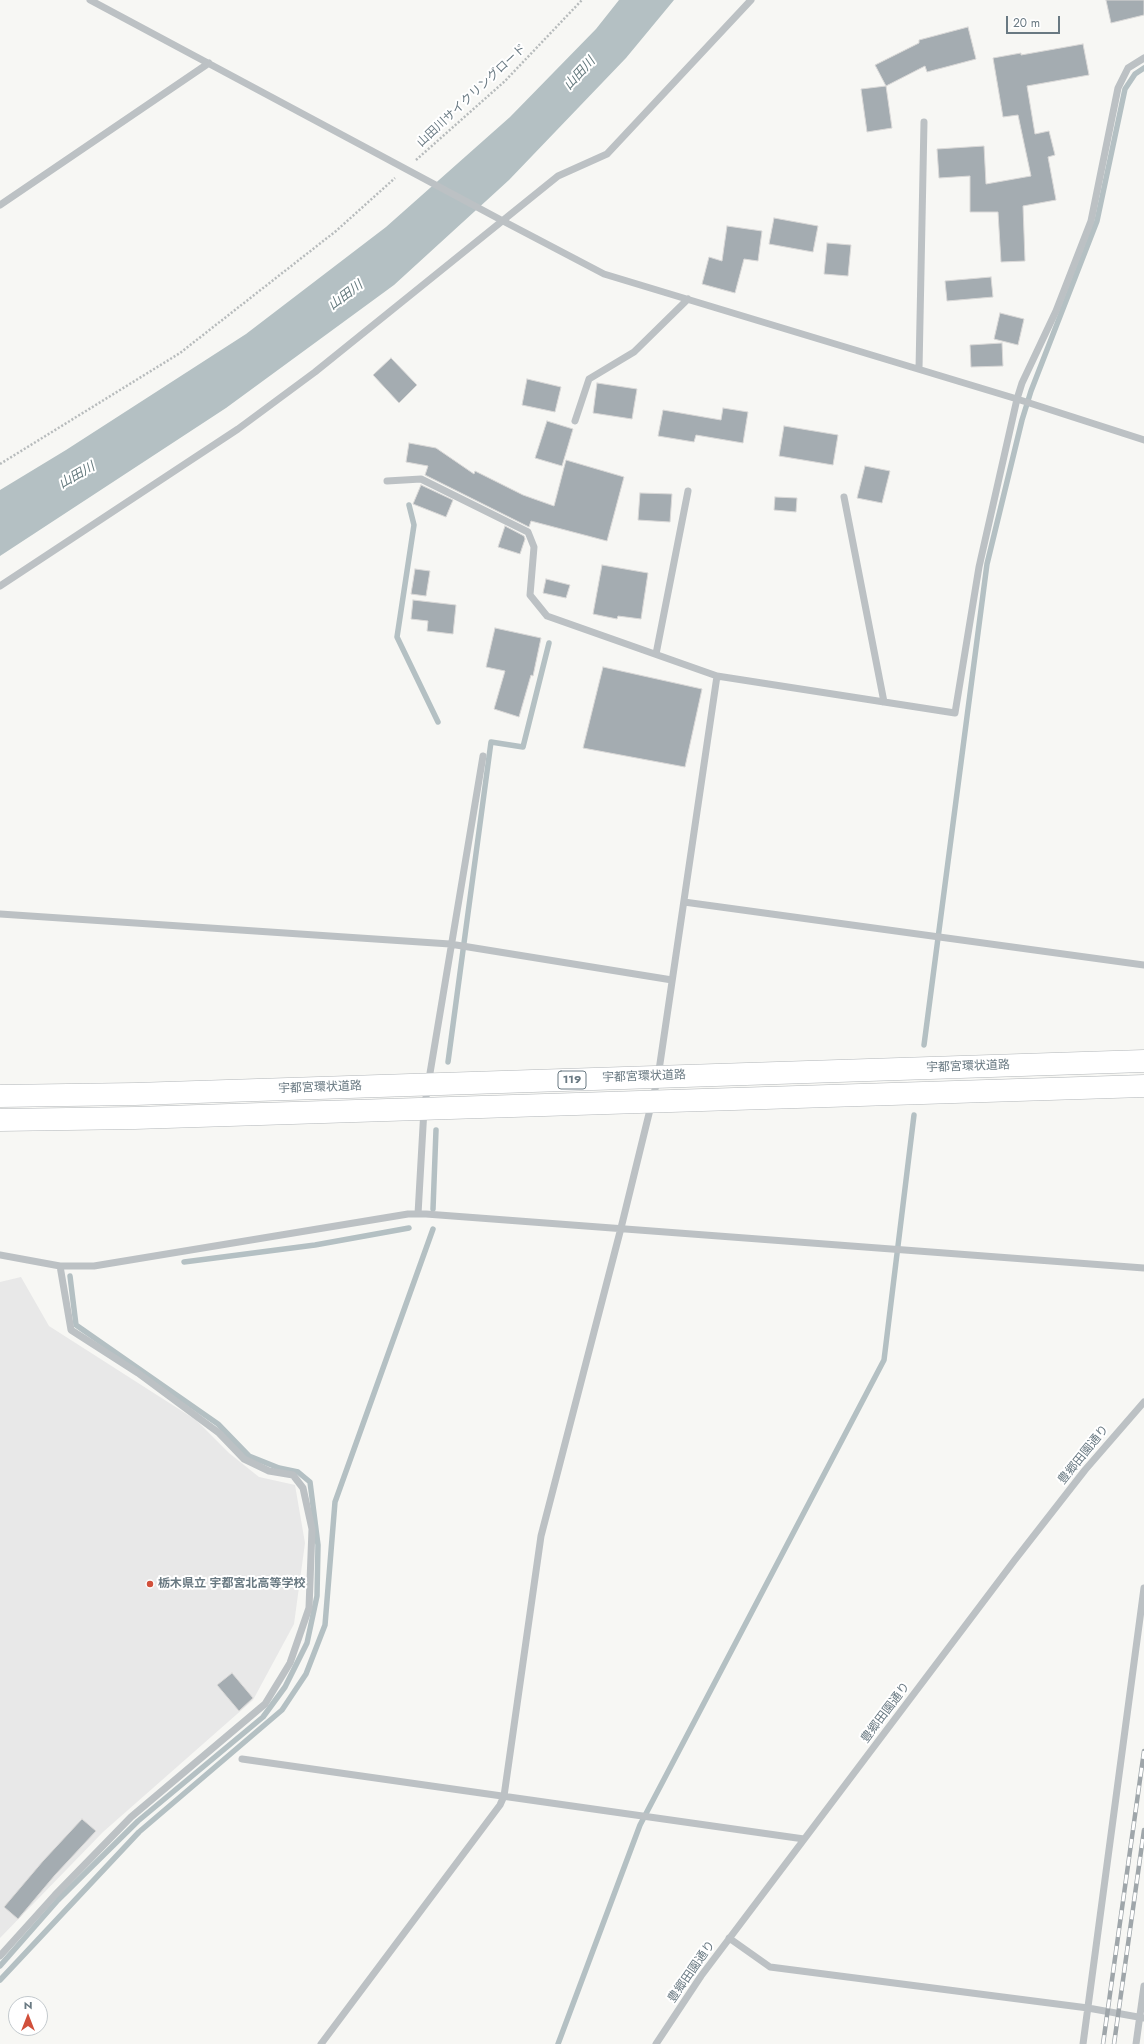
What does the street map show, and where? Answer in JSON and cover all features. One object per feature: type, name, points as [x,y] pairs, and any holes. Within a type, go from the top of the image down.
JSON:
[{"type":"highway","name":"宇都宮環状道路","points":[[0,1096],[1144,1061]]},
{"type":"highway","name":"宇都宮環状道路","points":[[0,1120],[135,1118],[1144,1086]]},
{"type":"street","points":[[90,0],[503,222],[604,274],[1017,399],[1144,440]]},
{"type":"street","points":[[0,586],[244,424],[315,372],[503,222],[558,176],[607,154],[751,0]]},
{"type":"street","points":[[387,481],[421,479],[528,532],[534,547],[530,595],[547,616],[717,676],[955,713],[979,567],[1017,399],[1022,383],[1056,311],[1091,221],[1118,88],[1128,68],[1144,58]]},
{"type":"street","points":[[0,205],[209,63]]},
{"type":"street","points":[[919,369],[924,122]]},
{"type":"street","points":[[575,421],[589,379],[634,352],[688,299]]},
{"type":"street","points":[[656,654],[688,491]]},
{"type":"street","points":[[844,497],[884,702]]},
{"type":"street","points":[[322,2044],[500,1805],[504,1796],[541,1536],[621,1228],[658,1077],[717,676]]},
{"type":"street","points":[[418,1214],[424,1109],[450,944],[483,756]]},
{"type":"street","points":[[684,902],[1144,965]]},
{"type":"street","points":[[0,914],[450,944],[672,980]]},
{"type":"street","points":[[0,1255],[60,1266],[94,1266],[408,1214],[418,1214],[1144,1268]]},
{"type":"street","points":[[0,1956],[55,1895],[132,1817],[265,1704],[290,1663],[309,1608],[312,1529],[303,1488],[293,1475],[268,1471],[244,1459],[219,1433],[138,1373],[71,1330],[60,1266]]},
{"type":"street","name":"豊郷田園通り","points":[[656,2044],[701,1976],[804,1839],[1085,1470],[1144,1402]]},
{"type":"street","points":[[1083,2044],[1144,1588]]},
{"type":"street","points":[[242,1760],[804,1839]]},
{"type":"street","points":[[729,1938],[770,1967],[1088,2008],[1142,2017]]},
{"type":"street","points":[[1136,2044],[1142,2017],[1144,1986]]},
{"type":"path","name":"山田川サイクリングロード","points":[[0,464],[180,352],[336,231],[505,81],[582,0]]},
{"type":"shaded area","name":"栃木県立 宇都宮北高等学校","points":[[21,1277],[49,1326],[196,1420],[229,1453],[259,1477],[295,1485],[305,1543],[294,1624],[253,1700],[103,1832],[0,1938],[0,1282]]},
{"type":"water","name":"山田川","points":[[619,0],[674,0],[626,58],[509,180],[394,285],[226,408],[0,556],[0,490],[66,450],[246,334],[386,227],[510,117],[596,29]]},
{"type":"building","points":[[1106,0],[1144,0],[1144,15],[1111,23]]},
{"type":"building","points":[[968,27],[976,59],[927,72],[925,66],[886,86],[875,65],[919,43],[919,40]]},
{"type":"building","points":[[1083,44],[1089,75],[1027,86],[1035,134],[1049,131],[1055,155],[1048,157],[1056,200],[1023,206],[1025,261],[1001,262],[998,212],[970,212],[970,176],[939,178],[937,149],[984,146],[986,184],[1031,176],[1018,115],[1003,117],[993,58],[1021,53],[1021,55]]},
{"type":"building","points":[[886,86],[892,128],[867,132],[861,89]]},
{"type":"building","points":[[774,218],[818,226],[813,252],[769,244]]},
{"type":"building","points":[[727,226],[762,231],[758,261],[744,259],[735,293],[702,284],[709,257],[722,261]]},
{"type":"building","points":[[827,243],[851,245],[848,276],[824,274]]},
{"type":"building","points":[[991,277],[993,297],[947,301],[945,281]]},
{"type":"building","points":[[1000,313],[1024,319],[1018,345],[994,339]]},
{"type":"building","points":[[1002,343],[1003,366],[971,367],[970,345]]},
{"type":"building","points":[[391,358],[417,385],[399,403],[373,375]]},
{"type":"building","points":[[527,379],[561,387],[555,412],[522,405]]},
{"type":"building","points":[[597,383],[637,389],[632,419],[593,413]]},
{"type":"building","points":[[723,408],[748,412],[743,443],[696,435],[694,442],[658,436],[663,410],[721,420]]},
{"type":"building","points":[[547,421],[573,429],[562,466],[535,458]]},
{"type":"building","points":[[784,426],[838,435],[833,465],[779,456]]},
{"type":"building","points":[[409,443],[436,448],[474,474],[475,471],[523,495],[554,506],[566,460],[624,477],[607,541],[531,521],[529,527],[425,475],[428,466],[406,462]]},
{"type":"building","points":[[865,466],[890,471],[882,503],[857,498]]},
{"type":"building","points":[[421,485],[453,500],[446,517],[413,504]]},
{"type":"building","points":[[640,493],[672,494],[670,522],[638,520]]},
{"type":"building","points":[[775,497],[797,498],[796,512],[774,510]]},
{"type":"building","points":[[505,526],[524,536],[525,539],[520,554],[498,547]]},
{"type":"building","points":[[602,565],[648,573],[641,619],[618,616],[617,619],[593,614]]},
{"type":"building","points":[[415,569],[430,571],[426,596],[411,594]]},
{"type":"building","points":[[546,579],[570,585],[566,598],[543,593]]},
{"type":"building","points":[[413,600],[456,605],[453,634],[427,631],[428,621],[411,619]]},
{"type":"building","points":[[495,628],[541,638],[533,676],[531,675],[519,717],[494,709],[505,671],[486,667]]},
{"type":"building","points":[[603,667],[702,689],[685,767],[583,748]]},
{"type":"building","points":[[232,1673],[253,1698],[239,1711],[217,1685]]},
{"type":"building","points":[[82,1819],[96,1831],[55,1875],[18,1919],[4,1907],[43,1861]]},
{"type":"waterway","points":[[924,1045],[987,564],[1022,420],[1031,391],[1097,221],[1125,89],[1135,74],[1144,68]]},
{"type":"waterway","points":[[409,505],[414,525],[397,637],[438,722]]},
{"type":"waterway","points":[[448,1062],[491,742],[523,747],[549,643]]},
{"type":"waterway","points":[[558,2044],[640,1825],[884,1360],[914,1115]]},
{"type":"waterway","points":[[433,1209],[436,1130]]},
{"type":"waterway","points":[[184,1262],[315,1245],[409,1228]]},
{"type":"waterway","points":[[0,1980],[139,1832],[282,1710],[306,1674],[325,1625],[335,1502],[433,1229]]},
{"type":"waterway","points":[[0,1966],[58,1900],[138,1821],[263,1717],[285,1687],[307,1643],[317,1596],[318,1545],[310,1482],[298,1472],[279,1468],[249,1456],[218,1424],[76,1325],[70,1276]]},
{"type":"railway","points":[[1103,2044],[1144,1751]]},
{"type":"railway","points":[[1114,2044],[1144,1830]]},
{"type":"place","name":"栃木県立 宇都宮北高等学校","points":[[150,1584]]}]
